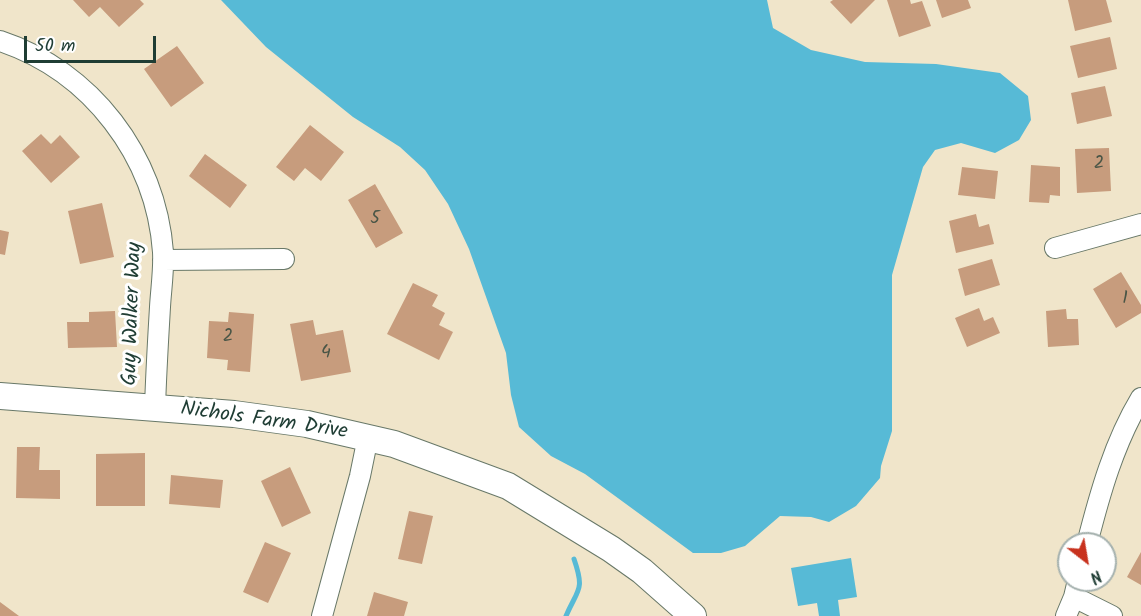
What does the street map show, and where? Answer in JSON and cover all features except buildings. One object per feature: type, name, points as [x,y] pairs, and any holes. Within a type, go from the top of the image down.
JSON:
[{"type":"street","name":"Guy Walker Way","points":[[0,41],[42,59],[67,75],[95,99],[116,125],[143,172],[158,223],[163,260],[155,408]]},
{"type":"street","points":[[1055,248],[1141,224]]},
{"type":"street","points":[[163,260],[284,259]]},
{"type":"street","name":"Nichols Farm Drive","points":[[0,396],[234,414],[307,424],[394,444],[508,486],[611,549],[642,571],[693,616]]},
{"type":"street","points":[[1090,532],[1100,493],[1115,450],[1141,398]]},
{"type":"street","points":[[322,616],[360,476],[368,437]]},
{"type":"street","points":[[1066,616],[1075,592]]},
{"type":"street","points":[[1080,592],[1112,616]]},
{"type":"water","points":[[221,0],[767,0],[773,28],[811,50],[865,62],[936,64],[1000,73],[1028,96],[1031,120],[1019,140],[995,153],[961,143],[935,150],[923,167],[892,275],[892,431],[881,466],[880,478],[856,506],[829,522],[811,517],[780,516],[745,546],[721,553],[693,553],[585,474],[551,456],[519,427],[511,395],[506,353],[469,249],[448,204],[425,170],[400,147],[353,117],[266,47]]},
{"type":"water","points":[[851,558],[857,597],[838,600],[840,616],[819,616],[817,603],[798,606],[791,568]]},
{"type":"waterway","points":[[566,616],[579,589],[579,577],[574,559]]}]
